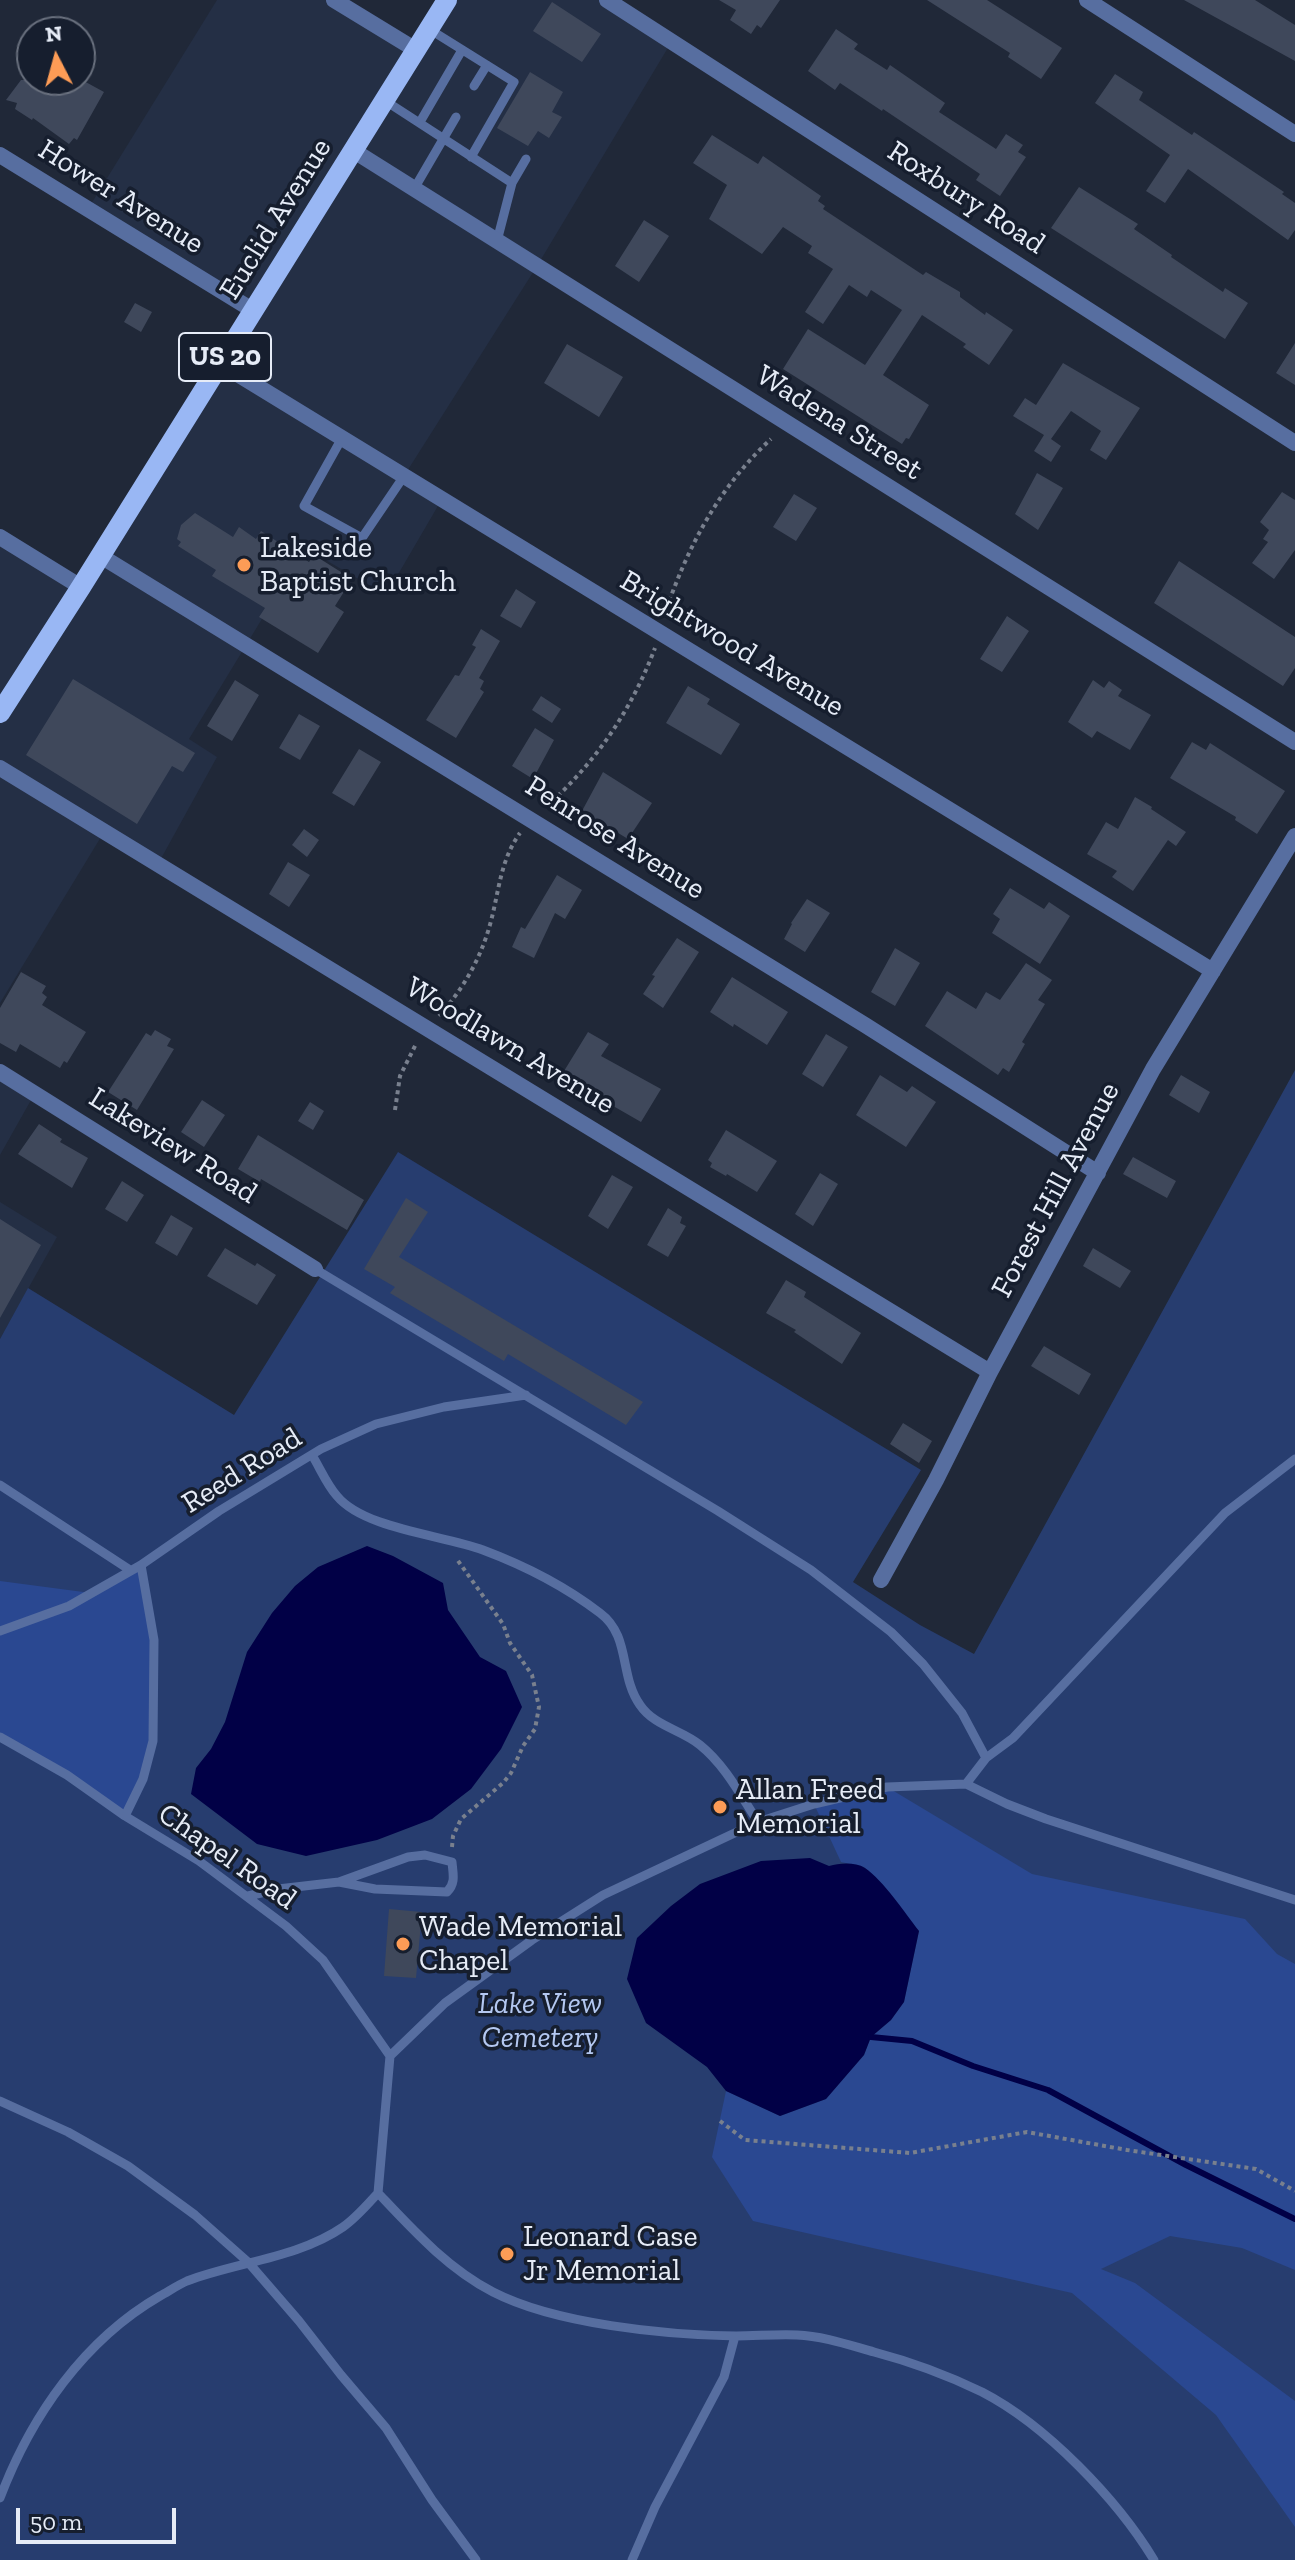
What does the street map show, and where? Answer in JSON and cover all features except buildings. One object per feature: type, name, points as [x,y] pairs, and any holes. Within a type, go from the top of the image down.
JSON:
[{"type":"main road","name":"Euclid Avenue","points":[[0,713],[447,0]]},
{"type":"street","points":[[334,0],[416,50]]},
{"type":"street","name":"Roxbury Road","points":[[607,0],[1295,443]]},
{"type":"street","points":[[1087,0],[1295,134]]},
{"type":"street","name":"Wadena Street","points":[[354,151],[1295,742]]},
{"type":"street","name":"Hower Avenue","points":[[0,155],[254,311]]},
{"type":"street","name":"Brightwood Avenue","points":[[221,364],[1213,971]]},
{"type":"street","points":[[0,537],[81,587]]},
{"type":"street","name":"Penrose Avenue","points":[[99,555],[865,1025],[1098,1173]]},
{"type":"street","name":"Woodlawn Avenue","points":[[0,768],[990,1372]]},
{"type":"street","name":"Forest Hill Avenue","points":[[881,1580],[1153,1069],[1295,836]]},
{"type":"street","name":"Lakeview Road","points":[[0,1072],[315,1269]]},
{"type":"lane","points":[[429,29],[514,82],[471,157]]},
{"type":"lane","points":[[420,122],[462,50]]},
{"type":"lane","points":[[474,86],[487,65]]},
{"type":"lane","points":[[384,100],[512,183]]},
{"type":"lane","points":[[414,189],[456,117]]},
{"type":"lane","points":[[497,241],[512,183],[526,159]]},
{"type":"lane","points":[[342,438],[304,506],[362,538],[404,476]]},
{"type":"lane","points":[[315,1269],[811,1570],[891,1632],[923,1664],[962,1713],[986,1758]]},
{"type":"lane","name":"Reed Road","points":[[0,1631],[69,1606],[141,1565],[219,1511],[312,1455],[376,1424],[444,1407],[526,1395]]},
{"type":"lane","points":[[312,1455],[338,1498],[369,1519],[485,1550],[572,1594],[602,1614],[616,1629],[631,1688],[638,1703],[646,1713],[699,1744],[723,1770],[758,1822]]},
{"type":"lane","points":[[966,1784],[986,1758],[1013,1738],[1225,1513],[1295,1459]]},
{"type":"lane","points":[[0,1485],[130,1570]]},
{"type":"lane","points":[[125,1816],[143,1779],[153,1741],[154,1640],[141,1565]]},
{"type":"lane","name":"Chapel Road","points":[[0,1737],[67,1775],[125,1816],[199,1861],[286,1926],[323,1960],[390,2056]]},
{"type":"lane","points":[[0,2498],[18,2453],[47,2405],[81,2360],[136,2309],[185,2282],[320,2240],[344,2226],[378,2193],[390,2056],[445,2003],[532,1940],[603,1895],[758,1822],[814,1804],[887,1787],[966,1784],[1046,1819],[1295,1900]]},
{"type":"lane","points":[[248,1896],[339,1882],[408,1857],[425,1855],[452,1862],[454,1879],[447,1892],[375,1889],[339,1882]]},
{"type":"lane","points":[[0,2101],[68,2132],[128,2166],[195,2215],[248,2262],[386,2428],[432,2500],[476,2560]]},
{"type":"lane","points":[[378,2193],[428,2246],[460,2272],[494,2293],[549,2314],[690,2333],[799,2335],[922,2365],[984,2393],[1024,2418],[1107,2495],[1154,2560]]},
{"type":"lane","points":[[632,2560],[655,2507],[724,2377],[735,2336]]},
{"type":"path","points":[[546,807],[581,774],[636,690],[687,555],[714,504],[745,465],[771,439]]},
{"type":"path","points":[[395,1110],[400,1076],[409,1055],[456,997],[476,962],[490,926],[508,849],[519,833]]},
{"type":"path","points":[[441,1536],[503,1624],[510,1643],[532,1675],[539,1707],[535,1729],[503,1783],[461,1819],[453,1836],[452,1862]]},
{"type":"path","points":[[720,2121],[745,2140],[910,2153],[1027,2132],[1256,2169],[1295,2191]]},
{"type":"shaded area","points":[[217,0],[334,0],[415,50],[447,0],[607,0],[672,41],[537,266],[404,476],[442,499],[386,595],[305,548],[189,739],[217,757],[158,864],[104,832],[0,1003],[0,537],[81,587],[253,311],[88,209]]},
{"type":"shaded area","points":[[0,1072],[35,1093],[0,1155]]},
{"type":"shaded area","points":[[0,1202],[57,1237],[0,1339]]},
{"type":"shaded area","points":[[367,1546],[443,1583],[448,1610],[480,1657],[506,1671],[522,1707],[501,1749],[471,1789],[432,1819],[377,1840],[306,1856],[257,1844],[191,1794],[196,1768],[211,1749],[225,1722],[247,1652],[272,1613],[295,1586],[318,1567]]},
{"type":"shaded area","points":[[141,1565],[154,1640],[153,1741],[125,1816],[0,1737],[0,1581],[91,1593]]},
{"type":"shaded area","points":[[887,1787],[1032,1874],[1245,1919],[1277,1954],[1295,1964],[1295,2270],[1242,2248],[1170,2236],[1101,2269],[1135,2283],[1295,2401],[1295,2527],[1216,2415],[1072,2293],[753,2221],[712,2157],[726,2091],[780,2116],[826,2099],[864,2055],[871,2037],[891,2020],[904,2002],[919,1931],[864,1867],[841,1862],[814,1804]]},
{"type":"shaded area","points":[[810,1858],[829,1866],[847,1864],[865,1868],[886,1888],[919,1931],[904,2002],[891,2020],[871,2037],[864,2055],[826,2099],[780,2116],[726,2091],[707,2067],[646,2023],[627,1979],[637,1938],[700,1884],[761,1861]]},
{"type":"green space","name":"Lake View Cemetery","points":[[1295,1070],[1295,2560],[0,2560],[0,1339],[28,1288],[234,1415],[398,1152],[921,1470],[853,1582],[920,1625],[974,1654]]},
{"type":"waterway","points":[[871,2037],[912,2041],[973,2066],[1048,2090],[1186,2165],[1295,2219]]},
{"type":"place","name":"Lakeside Baptist Church","points":[[244,565]]},
{"type":"place","name":"Allan Freed Memorial","points":[[720,1807]]},
{"type":"place","name":"Wade Memorial Chapel","points":[[403,1944]]},
{"type":"place","name":"Leonard Case Jr Memorial","points":[[507,2254]]}]
